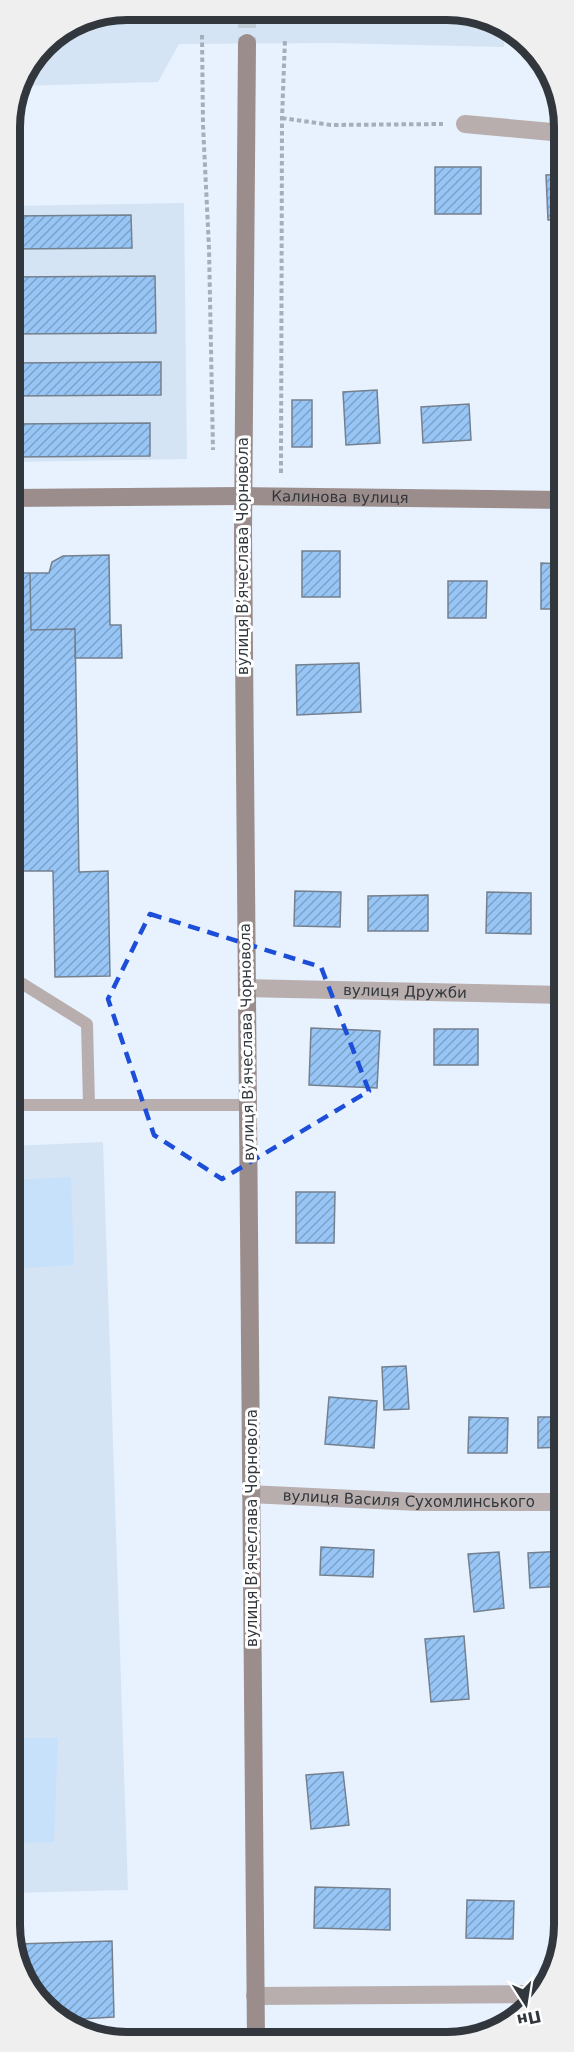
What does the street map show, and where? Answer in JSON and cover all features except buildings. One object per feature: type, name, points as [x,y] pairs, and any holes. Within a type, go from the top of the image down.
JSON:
[{"type":"street","name":"вулиця Вʼячеслава Чорновола","points":[[247,43],[242,496],[256,2032]]},
{"type":"street","points":[[465,124],[555,132]]},
{"type":"street","name":"Калинова вулиця","points":[[20,498],[242,496],[555,500]]},
{"type":"street","name":"вулиця Дружби","points":[[247,988],[555,995]]},
{"type":"street","name":"вулиця Василя Сухомлинського","points":[[251,1494],[419,1502],[554,1502]]},
{"type":"street","points":[[255,1996],[529,1994]]},
{"type":"lane","points":[[20,982],[87,1024],[89,1105]]},
{"type":"lane","points":[[20,1106],[248,1105]]},
{"type":"path","points":[[202,35],[213,450]]},
{"type":"path","points":[[280,497],[282,118],[285,39]]},
{"type":"path","points":[[282,118],[331,125],[465,124]]},
{"type":"highlighted area","points":[[150,914],[321,967],[369,1091],[222,1179],[154,1135],[108,999]]},
{"type":"shaded area","points":[[120,20],[454,20],[482,25],[504,36],[504,47],[331,43],[179,44],[158,82],[28,86],[46,56],[61,42],[92,25]]},
{"type":"shaded area","points":[[184,203],[187,459],[20,462],[20,206]]},
{"type":"shaded area","points":[[103,1142],[128,1890],[20,1893],[20,1146]]},
{"type":"shaded area","points":[[71,1177],[74,1265],[20,1268],[20,1180]]},
{"type":"shaded area","points":[[20,1738],[58,1738],[54,1842],[20,1843]]},
{"type":"tunnel","points":[[247,20],[247,43]]}]
